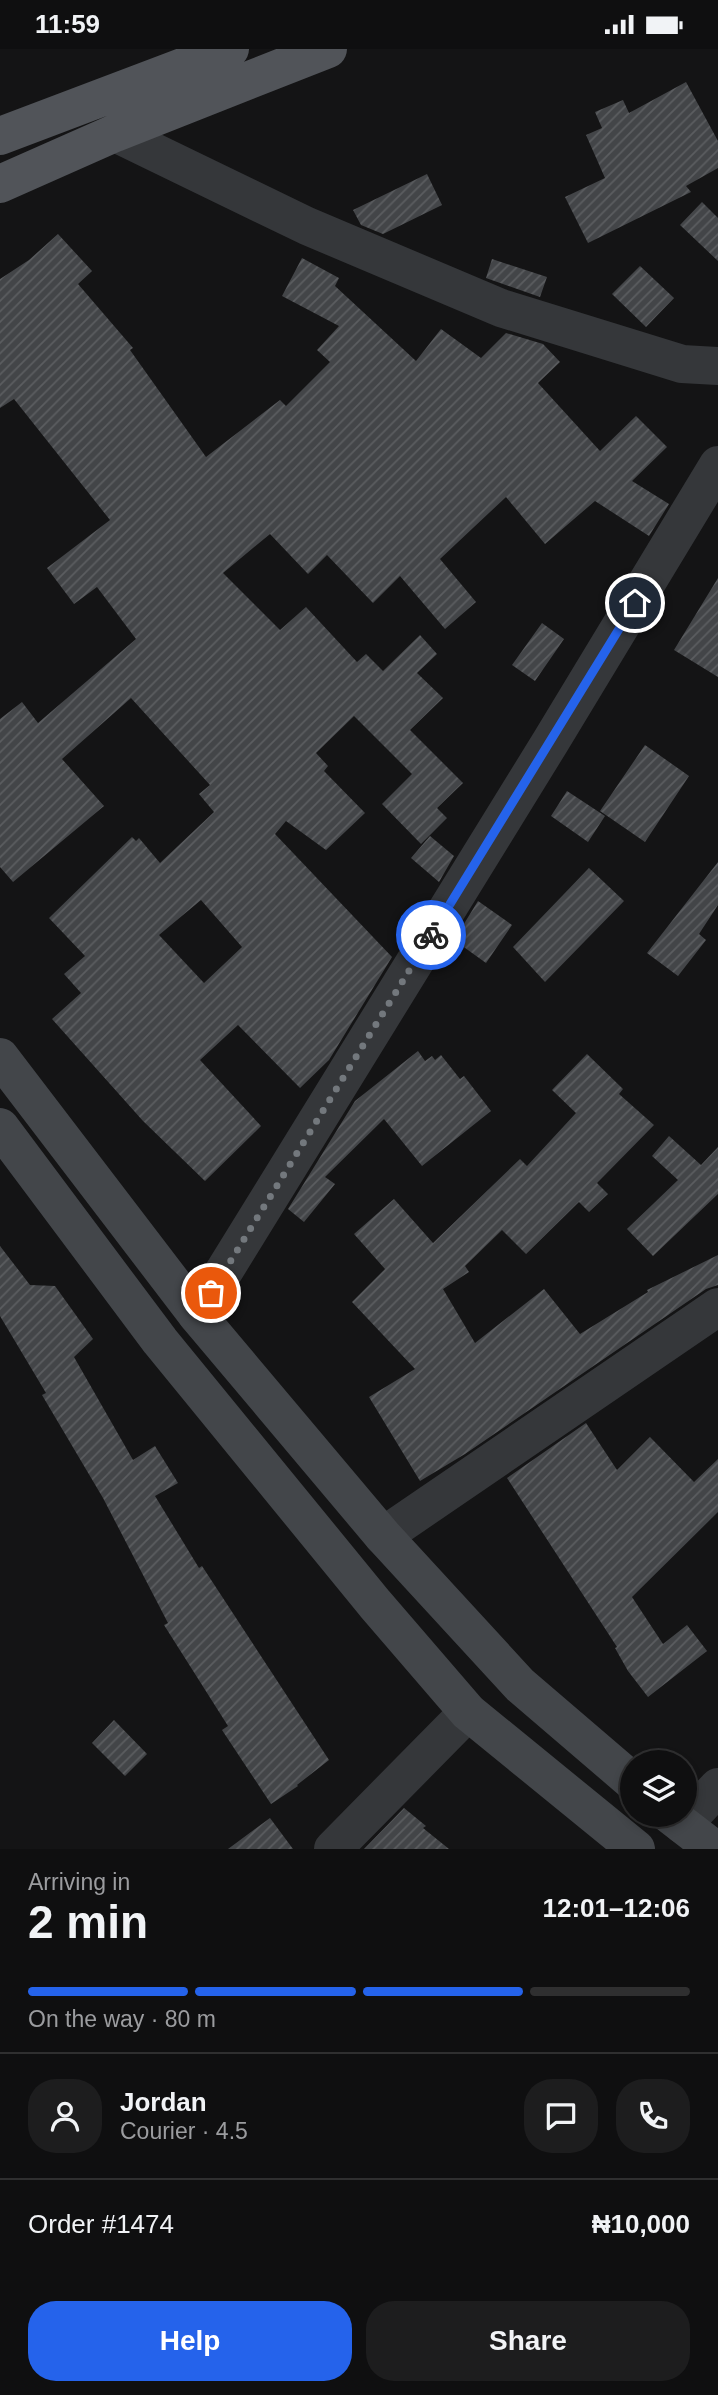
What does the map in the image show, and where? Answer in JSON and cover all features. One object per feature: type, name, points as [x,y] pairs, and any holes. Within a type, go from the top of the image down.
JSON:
[{"type":"main road","points":[[0,184],[115,132],[328,49]]},
{"type":"main road","points":[[0,136],[217,51]]},
{"type":"main road","points":[[0,1057],[197,1315],[383,1536],[520,1685],[620,1771]]},
{"type":"main road","points":[[0,1128],[160,1341],[375,1604],[468,1713],[636,1849]]},
{"type":"main road","points":[[686,1827],[714,1849]]},
{"type":"street","points":[[115,132],[307,226],[501,308],[682,364],[718,366]]},
{"type":"street","points":[[197,1315],[718,465]]},
{"type":"street","points":[[383,1536],[718,1307]]},
{"type":"street","points":[[333,1849],[468,1713]]},
{"type":"street","points":[[697,1804],[718,1787]]},
{"type":"building","points":[[686,82],[718,141],[718,168],[686,186],[691,192],[588,243],[565,197],[605,178],[586,135],[602,128],[595,112],[623,100],[629,113]]},
{"type":"building","points":[[427,174],[442,205],[383,234],[361,225],[353,210]]},
{"type":"building","points":[[702,202],[718,218],[718,261],[680,225]]},
{"type":"building","points":[[58,234],[92,271],[78,284],[133,348],[130,350],[206,457],[280,400],[286,406],[330,362],[317,350],[339,326],[282,296],[302,258],[339,278],[335,286],[416,361],[441,329],[481,358],[506,333],[543,344],[560,362],[538,383],[600,451],[636,416],[667,447],[632,481],[669,504],[649,536],[595,501],[545,544],[506,497],[440,559],[476,602],[445,629],[400,576],[373,603],[327,555],[308,574],[270,534],[223,573],[280,630],[306,607],[357,662],[366,654],[383,671],[420,635],[437,654],[417,673],[443,698],[410,730],[463,783],[437,808],[447,818],[421,844],[382,804],[412,774],[354,716],[316,753],[328,766],[324,771],[365,813],[326,850],[286,821],[275,834],[392,957],[329,1060],[300,1088],[238,1025],[200,1060],[261,1126],[205,1181],[143,1121],[52,1019],[81,993],[64,974],[85,956],[49,918],[132,837],[136,841],[139,838],[160,863],[214,812],[199,794],[210,785],[131,698],[62,759],[104,806],[13,882],[0,867],[0,719],[22,702],[38,723],[136,639],[97,587],[74,604],[47,568],[110,520],[14,399],[0,408],[0,279],[29,260]],"holes":[[[201,900],[242,947],[204,983],[159,935]]]},
{"type":"building","points":[[492,259],[547,277],[540,297],[486,278]]},
{"type":"building","points":[[640,266],[674,298],[646,327],[612,294]]},
{"type":"building","points":[[718,578],[718,677],[674,650]]},
{"type":"building","points":[[542,623],[564,639],[535,681],[512,665]]},
{"type":"building","points":[[645,745],[689,776],[645,842],[600,811]]},
{"type":"building","points":[[567,791],[605,816],[588,842],[551,816]]},
{"type":"building","points":[[430,836],[454,856],[439,882],[411,858]]},
{"type":"building","points":[[718,862],[718,905],[699,934],[706,940],[678,976],[647,953]]},
{"type":"building","points":[[589,868],[624,901],[545,982],[513,947]]},
{"type":"building","points":[[478,901],[512,925],[486,963],[454,940]]},
{"type":"building","points":[[418,1051],[425,1061],[432,1056],[435,1060],[441,1055],[460,1079],[464,1076],[491,1111],[422,1166],[384,1119],[325,1177],[335,1184],[304,1222],[288,1209],[355,1101]]},
{"type":"building","points":[[587,1054],[623,1089],[619,1094],[654,1125],[597,1183],[608,1194],[589,1212],[579,1202],[526,1254],[502,1230],[465,1266],[469,1272],[443,1289],[475,1343],[544,1289],[580,1334],[648,1292],[647,1290],[718,1255],[718,1285],[706,1289],[465,1454],[420,1481],[369,1397],[415,1369],[352,1302],[385,1269],[354,1234],[394,1199],[433,1243],[520,1159],[527,1166],[576,1113],[552,1090]]},
{"type":"building","points":[[669,1136],[701,1165],[718,1147],[718,1194],[653,1256],[627,1229],[678,1180],[652,1156]]},
{"type":"building","points":[[0,1246],[30,1285],[55,1286],[93,1339],[74,1357],[133,1460],[155,1446],[178,1483],[155,1496],[199,1568],[202,1566],[329,1760],[271,1804],[222,1730],[228,1726],[164,1625],[168,1623],[103,1498],[42,1395],[46,1393],[0,1316]]},
{"type":"building","points":[[586,1423],[617,1470],[650,1437],[694,1482],[718,1459],[718,1512],[632,1597],[663,1644],[687,1625],[707,1651],[648,1697],[628,1671],[615,1648],[617,1647],[507,1478]]},
{"type":"building","points":[[114,1720],[147,1754],[125,1776],[92,1743]]},
{"type":"building","points":[[404,1808],[426,1826],[423,1828],[449,1849],[364,1849]]},
{"type":"building","points":[[270,1818],[293,1849],[228,1849]]},
{"type":"way so far","points":[[211,1293],[431,935]]},
{"type":"route","points":[[431,935],[635,603]]}]
